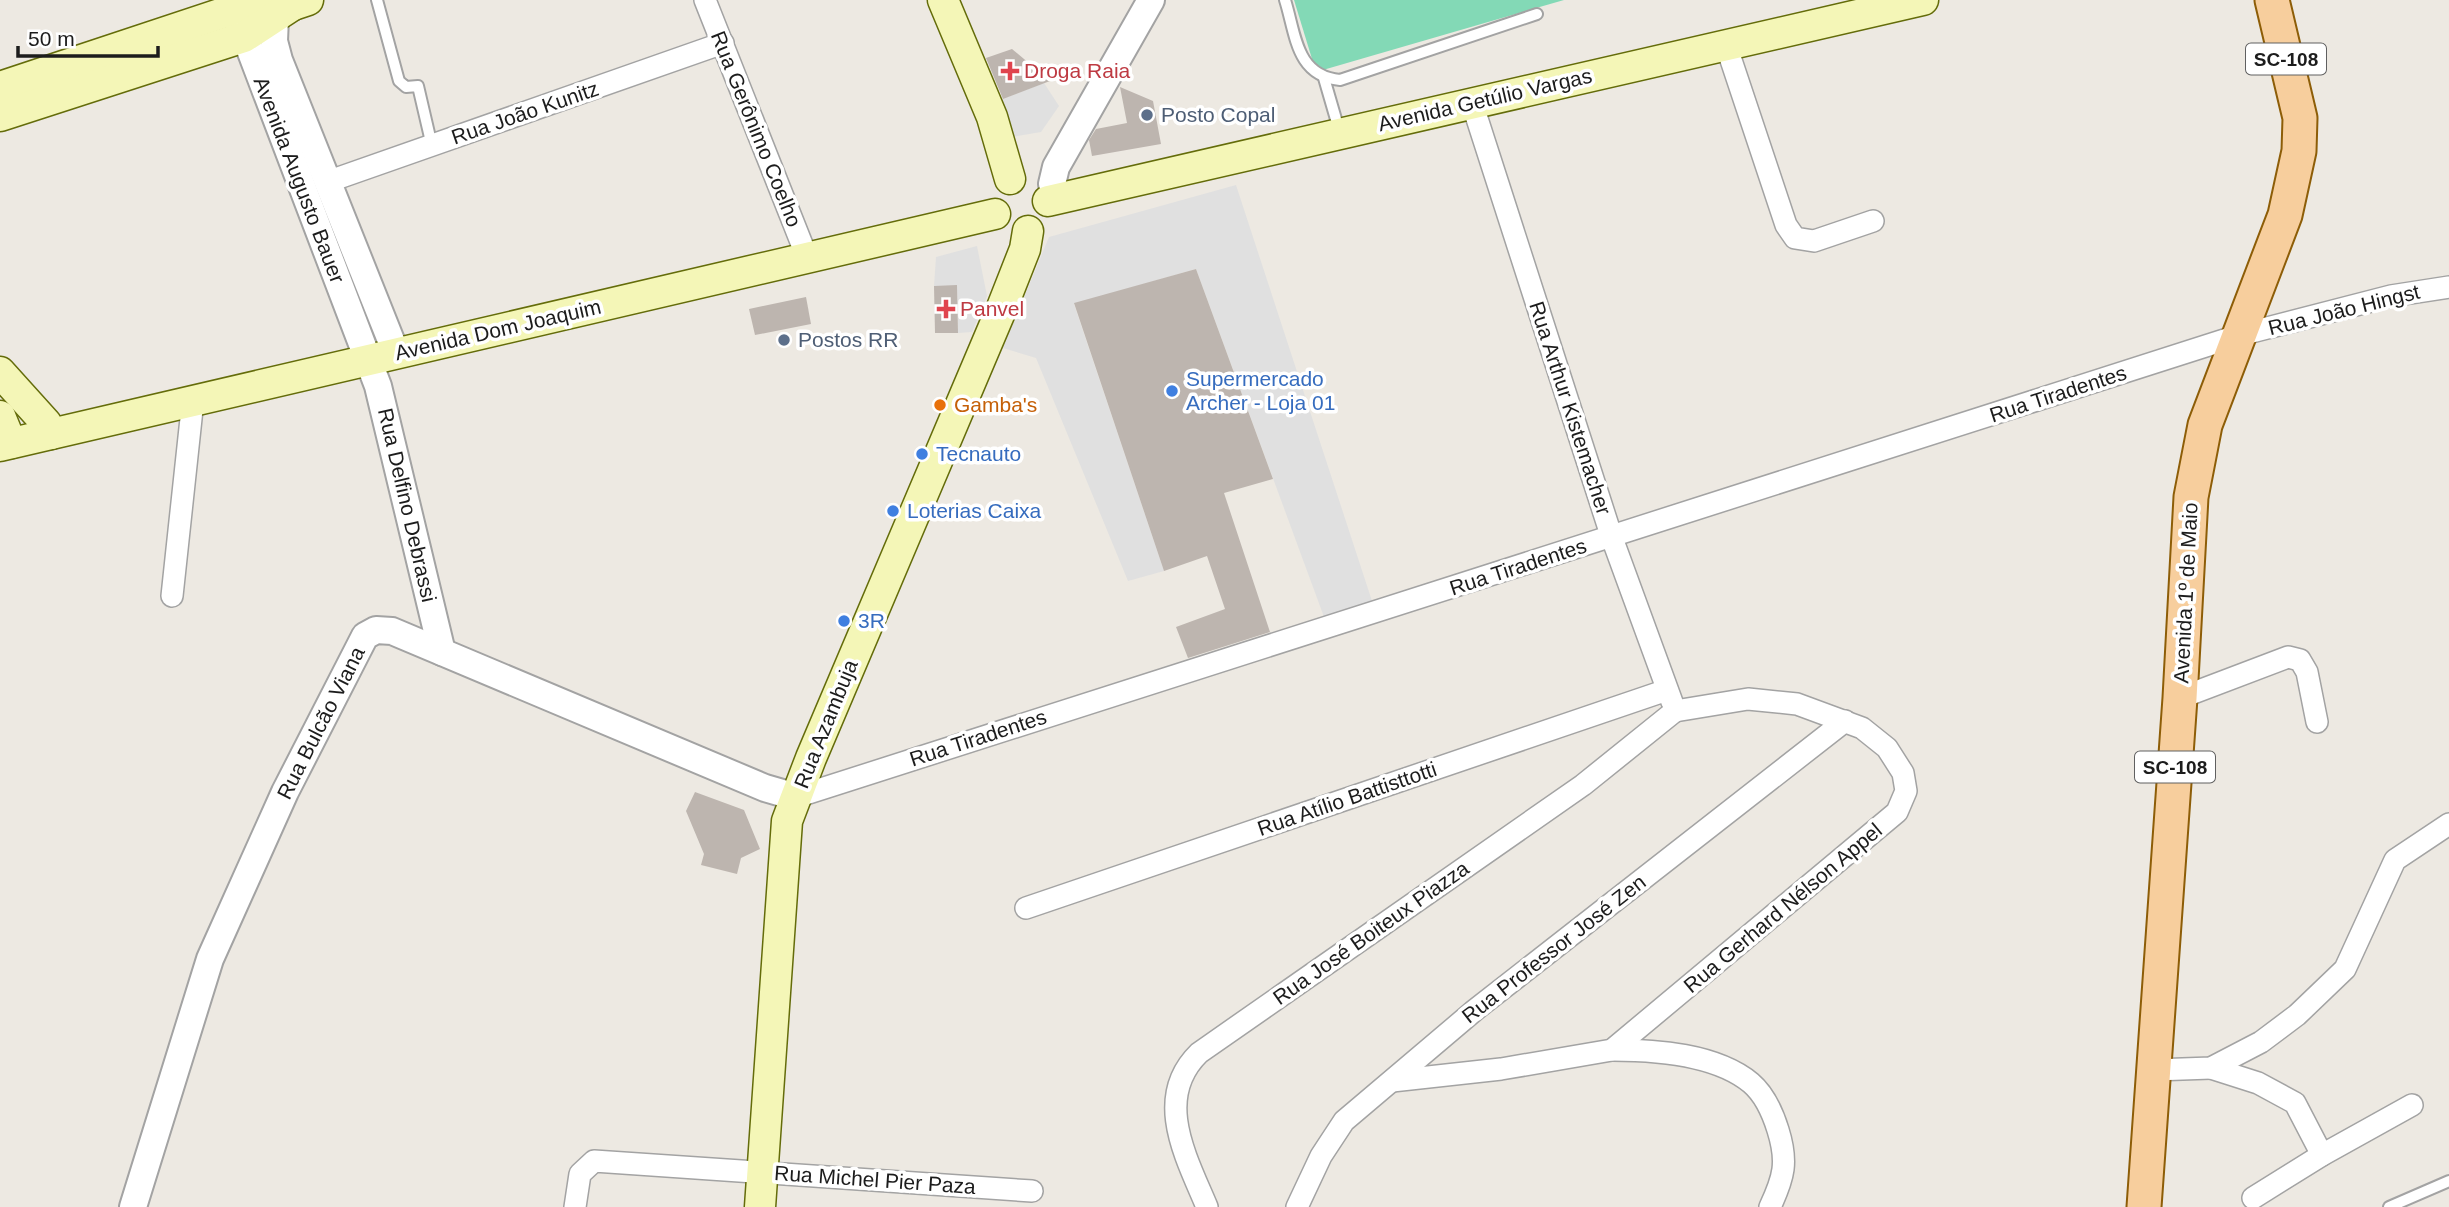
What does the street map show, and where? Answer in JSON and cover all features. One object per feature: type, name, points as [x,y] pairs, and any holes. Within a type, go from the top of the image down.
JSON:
[{"type":"main road","points":[[943,0],[992,117],[1039,189],[1049,209],[1042,223],[1028,231],[1008,229],[995,214],[995,193],[1039,189]]},
{"type":"main road","name":"Avenida Getúlio Vargas","points":[[1039,189],[1340,133],[1923,0]]},
{"type":"main road","name":"Avenida 1º de Maio","points":[[2144,1207],[2194,471],[2205,425],[2285,215],[2299,151],[2300,118],[2272,0]]},
{"type":"main road","points":[[150,52],[234,4],[281,6]]},
{"type":"main road","points":[[6,100],[150,52],[244,37],[281,6]]},
{"type":"main road","name":"Avenida Dom Joaquim","points":[[5,444],[995,214]]},
{"type":"main road","name":"Rua Azambuja","points":[[760,1207],[787,821],[1002,310],[1028,231]]},
{"type":"main road","points":[[0,372],[46,423],[51,433]]},
{"type":"main road","points":[[0,416],[5,444]]},
{"type":"street","name":"Rua Gerônimo Coelho","points":[[705,0],[807,257]]},
{"type":"street","points":[[1039,189],[1057,193],[1052,184],[1067,144],[1151,0]]},
{"type":"street","name":"Avenida Augusto Bauer","points":[[234,4],[244,37],[315,187],[383,356]]},
{"type":"street","name":"Avenida Augusto Bauer","points":[[281,6],[274,41],[315,187]]},
{"type":"street","name":"Rua João Kunitz","points":[[315,187],[723,43]]},
{"type":"street","points":[[1726,45],[1786,225],[1795,238],[1814,241],[1872,221]]},
{"type":"street","name":"Rua Arthur Kistemacher","points":[[1472,103],[1612,538],[1675,711]]},
{"type":"street","name":"Rua João Hingst","points":[[2240,335],[2391,296],[2449,287]]},
{"type":"street","name":"Rua Tiradentes","points":[[796,797],[2240,335]]},
{"type":"street","name":"Rua Delfino Debrassi","points":[[383,356],[378,386],[442,652]]},
{"type":"street","points":[[172,596],[194,400]]},
{"type":"street","name":"Rua Bulcão Viana","points":[[133,1207],[210,959],[285,792],[365,636],[376,630],[392,631],[765,788],[796,797]]},
{"type":"street","points":[[2180,698],[2288,657],[2300,660],[2307,672],[2317,722]]},
{"type":"street","name":"Rua Atílio Battisttotti","points":[[1026,908],[1667,690]]},
{"type":"street","name":"Rua Gerhard Nélson Appel","points":[[1612,1050],[1897,813],[1906,791],[1903,772],[1886,748],[1862,728],[1797,704],[1748,699],[1675,711]]},
{"type":"street","name":"Rua José Boiteux Piazza","points":[[1207,1207],[1182,1147],[1175,1110],[1185,1067],[1199,1053],[1583,785],[1675,711]]},
{"type":"street","name":"Rua Professor José Zen","points":[[1297,1207],[1321,1156],[1345,1121],[1475,1010],[1845,721]]},
{"type":"street","points":[[2211,1068],[2261,1042],[2332,983],[2345,969],[2395,860],[2449,824]]},
{"type":"street","points":[[1392,1081],[1501,1069],[1612,1050],[1657,1050],[1687,1056],[1752,1084],[1772,1112],[1783,1145],[1784,1173],[1770,1207]]},
{"type":"street","points":[[2154,1070],[2211,1068],[2258,1083],[2295,1103],[2322,1155]]},
{"type":"street","points":[[2253,1198],[2322,1155],[2412,1105]]},
{"type":"street","name":"Rua Michel Pier Paza","points":[[575,1207],[580,1174],[594,1161],[1032,1191]]},
{"type":"lane","points":[[377,0],[399,80],[406,87],[418,86],[432,146]]},
{"type":"lane","points":[[1285,0],[1304,61],[1324,78],[1340,80],[1537,14]]},
{"type":"lane","points":[[1324,78],[1340,133]]},
{"type":"lane","points":[[2389,1207],[2449,1181]]},
{"type":"green space","points":[[1294,0],[1564,0],[1316,72]]},
{"type":"shaded area","points":[[1044,83],[1059,106],[1041,132],[1012,137],[994,102]]},
{"type":"shaded area","points":[[1236,185],[1372,601],[1324,617],[1196,269],[1074,304],[1164,571],[1128,581],[1036,358],[1003,348],[1049,237]]},
{"type":"shaded area","points":[[977,246],[987,296],[972,332],[958,333],[957,286],[934,286],[936,257]]},
{"type":"building","name":"Droga Raia","points":[[1012,49],[1050,81],[1003,99],[986,58]]},
{"type":"building","points":[[1120,87],[1153,101],[1161,144],[1092,156],[1089,140],[1096,129],[1127,123]]},
{"type":"building","name":"Supermercado Archer - Loja 01","points":[[1196,269],[1273,479],[1224,493],[1270,632],[1188,658],[1176,627],[1225,609],[1207,556],[1164,571],[1074,303]]},
{"type":"building","name":"Panvel","points":[[957,285],[958,333],[935,333],[934,286]]},
{"type":"building","points":[[806,297],[811,324],[755,335],[749,309]]},
{"type":"building","points":[[695,792],[744,810],[760,849],[741,858],[737,874],[701,865],[704,854],[686,811]]},
{"type":"place","name":"Droga Raia","points":[[1010,71]]},
{"type":"place","name":"Posto Copal","points":[[1147,115]]},
{"type":"place","name":"Panvel","points":[[946,309]]},
{"type":"place","name":"Postos RR","points":[[784,340]]},
{"type":"place","name":"Supermercado Archer - Loja 01","points":[[1172,391]]},
{"type":"place","name":"Gamba's","points":[[940,405]]},
{"type":"place","name":"Tecnauto","points":[[922,454]]},
{"type":"place","name":"Loterias Caixa","points":[[893,511]]},
{"type":"place","name":"3R","points":[[844,621]]}]
